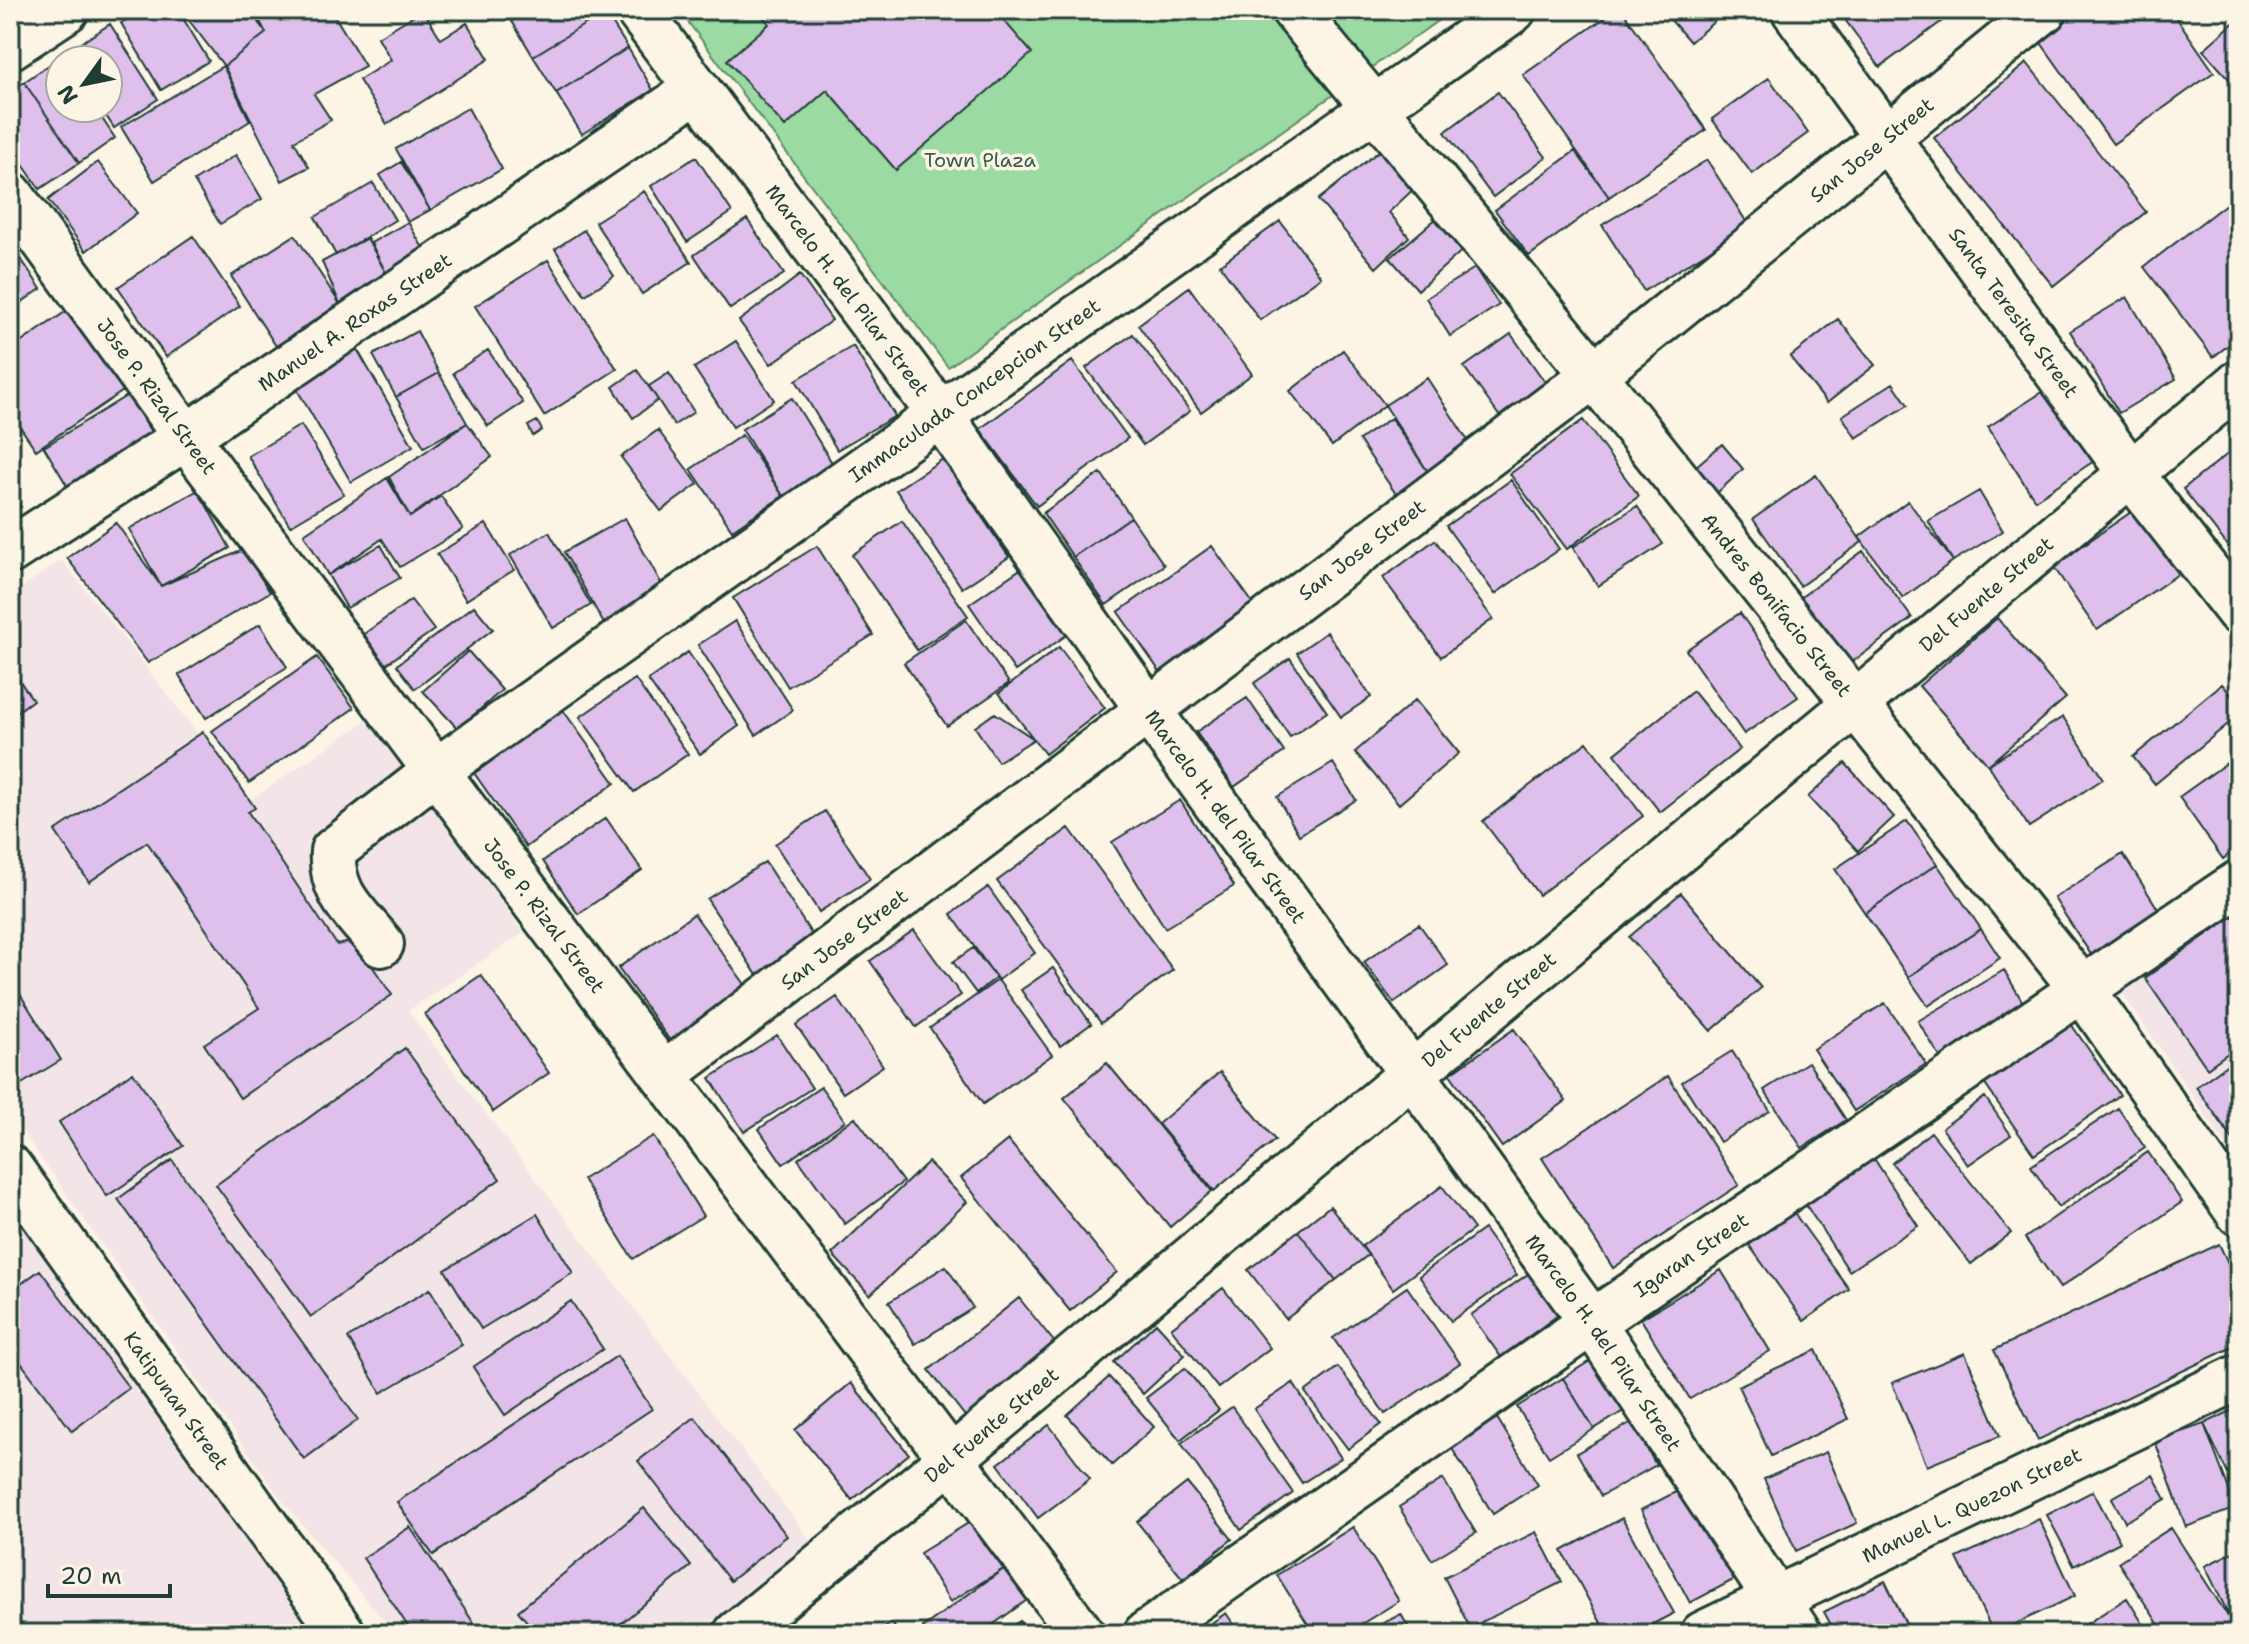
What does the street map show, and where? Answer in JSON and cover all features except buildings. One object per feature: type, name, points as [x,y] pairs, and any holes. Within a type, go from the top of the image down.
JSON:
[{"type":"street","points":[[10,47],[66,10]]},
{"type":"street","name":"Marcelo H. del Pilar Street","points":[[638,10],[939,413],[1149,711],[1592,1322],[1789,1617]]},
{"type":"street","name":"Andres Bonifacio Street","points":[[1294,10],[1594,375],[2082,989],[2239,1213]]},
{"type":"street","name":"Immaculada Concepcion Street","points":[[381,944],[337,890],[332,871],[333,851],[436,771],[1513,10]]},
{"type":"street","name":"Santa Teresita Street","points":[[1794,10],[2131,474],[2239,612]]},
{"type":"street","name":"San Jose Street","points":[[665,1074],[1594,375],[2044,10]]},
{"type":"street","name":"Manuel A. Roxas Street","points":[[10,551],[186,437],[697,89]]},
{"type":"street","name":"Jose P. Rizal Street","points":[[10,194],[186,437],[1082,1634]]},
{"type":"street","name":"Del Fuente Street","points":[[736,1634],[951,1459],[2239,383]]},
{"type":"street","name":"Igaran Street","points":[[1146,1634],[1592,1322],[2239,883]]},
{"type":"street","name":"Katipunan Street","points":[[10,1168],[343,1634]]},
{"type":"street","name":"Manuel L. Quezon Street","points":[[1703,1634],[1789,1617],[2239,1377]]},
{"type":"shaded area","points":[[62,560],[250,800],[373,716],[523,933],[408,1011],[811,1541],[696,1634],[395,1634],[284,1503],[10,1114],[10,595]]},
{"type":"shaded area","points":[[2239,902],[2239,1164],[2116,984]]},
{"type":"shaded area","points":[[10,1191],[313,1634],[10,1634]]},
{"type":"green space","name":"Town Plaza","points":[[679,10],[1453,10],[948,367]]}]
